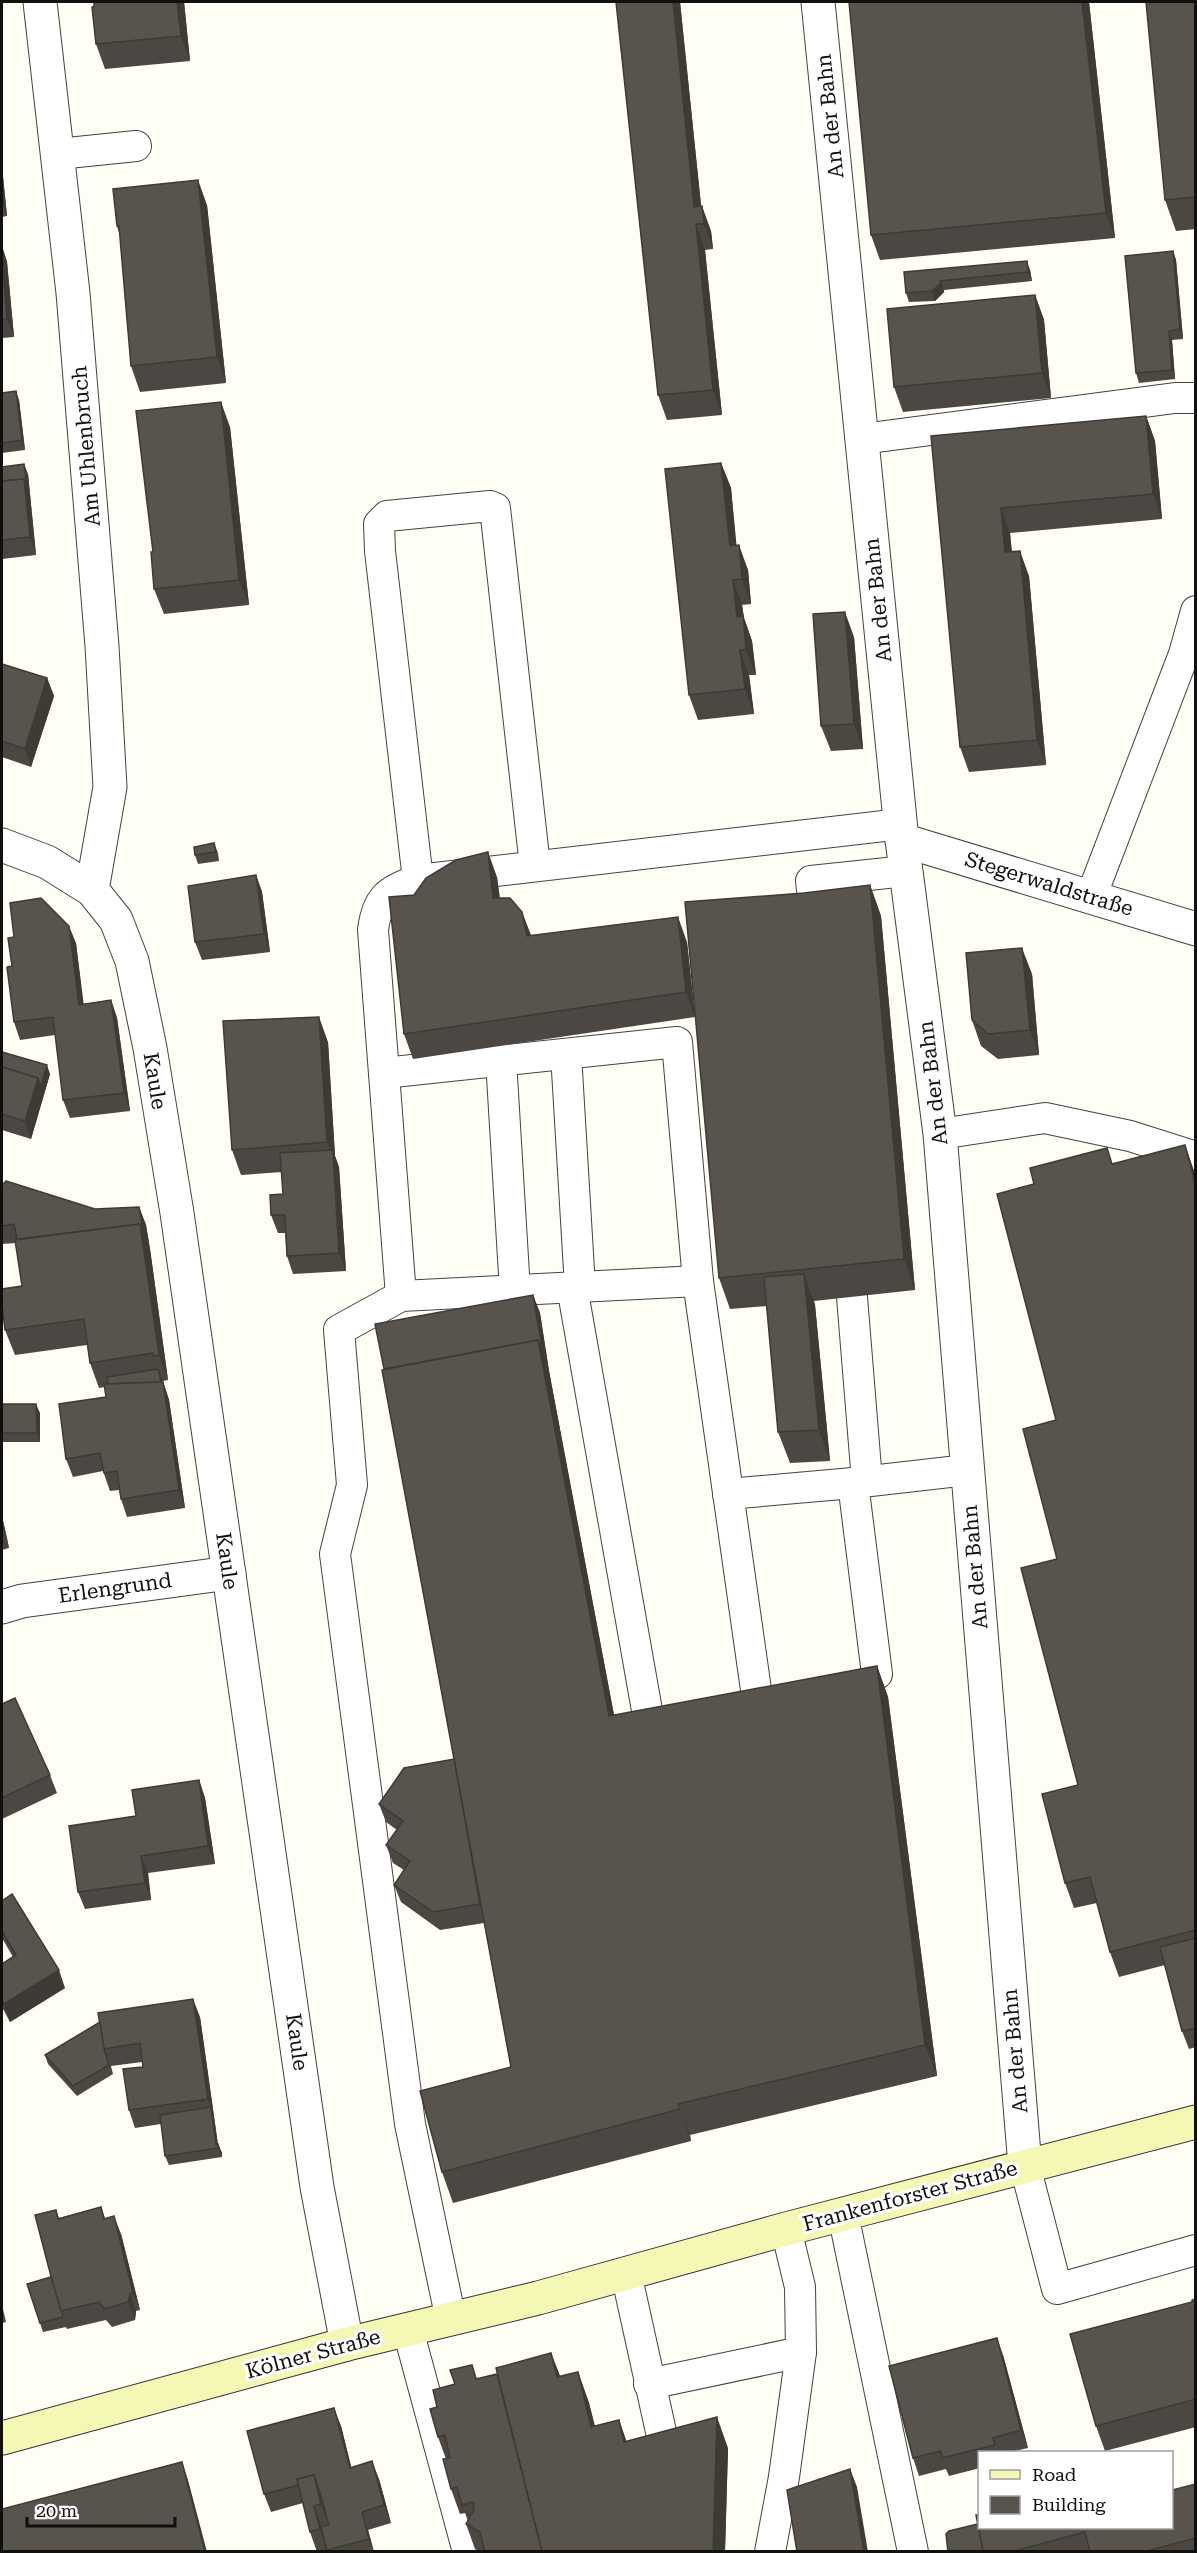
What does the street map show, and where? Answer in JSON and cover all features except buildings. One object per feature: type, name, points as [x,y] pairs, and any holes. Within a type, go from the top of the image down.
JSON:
[{"type":"main road","name":"Frankenforster Straße","points":[[626,2273],[1196,2122]]},
{"type":"main road","name":"Kölner Straße","points":[[2,2438],[347,2344],[451,2320],[626,2273]]},
{"type":"street","name":"Am Uhlenbruch","points":[[39,2],[58,154],[77,340],[102,646],[110,787],[92,890]]},
{"type":"street","name":"An der Bahn","points":[[818,2],[903,845],[940,1134],[1025,2166]]},
{"type":"street","name":"Kaule","points":[[2,845],[47,862],[92,890],[116,920],[132,961],[150,1048],[177,1214],[316,2175],[347,2344]]},
{"type":"street","name":"Stegerwaldstraße","points":[[903,845],[1091,897],[1196,929]]},
{"type":"street","name":"Erlengrund","points":[[2,1607],[22,1600],[229,1573]]},
{"type":"lane","points":[[58,154],[136,146]]},
{"type":"lane","points":[[862,439],[1175,398],[1196,398]]},
{"type":"lane","points":[[418,880],[380,551],[379,524],[387,516],[490,506],[495,508],[535,866]]},
{"type":"lane","points":[[1091,897],[1184,654],[1196,611]]},
{"type":"lane","points":[[401,1296],[373,930],[376,910],[386,895],[418,880],[535,866],[903,845]]},
{"type":"lane","points":[[816,924],[812,881],[903,845]]},
{"type":"lane","points":[[384,1072],[677,1042],[698,1281],[759,1711]]},
{"type":"lane","points":[[566,1054],[576,1287],[651,1733]]},
{"type":"lane","points":[[501,1060],[515,1291]]},
{"type":"lane","points":[[940,1134],[1045,1118],[1130,1136],[1196,1157]]},
{"type":"lane","points":[[451,2320],[410,2124],[335,1554],[352,1485],[339,1330],[401,1296],[698,1281]]},
{"type":"lane","points":[[852,1297],[860,1482],[877,1674]]},
{"type":"lane","points":[[729,1494],[967,1470]]},
{"type":"lane","points":[[1025,2166],[1057,2289],[1196,2250]]},
{"type":"lane","points":[[843,2214],[913,2552]]},
{"type":"lane","points":[[770,2552],[784,2476],[801,2352],[800,2287],[786,2229]]},
{"type":"lane","points":[[626,2273],[667,2458]]},
{"type":"lane","points":[[408,2330],[468,2552]]},
{"type":"lane","points":[[649,2384],[801,2352]]}]
